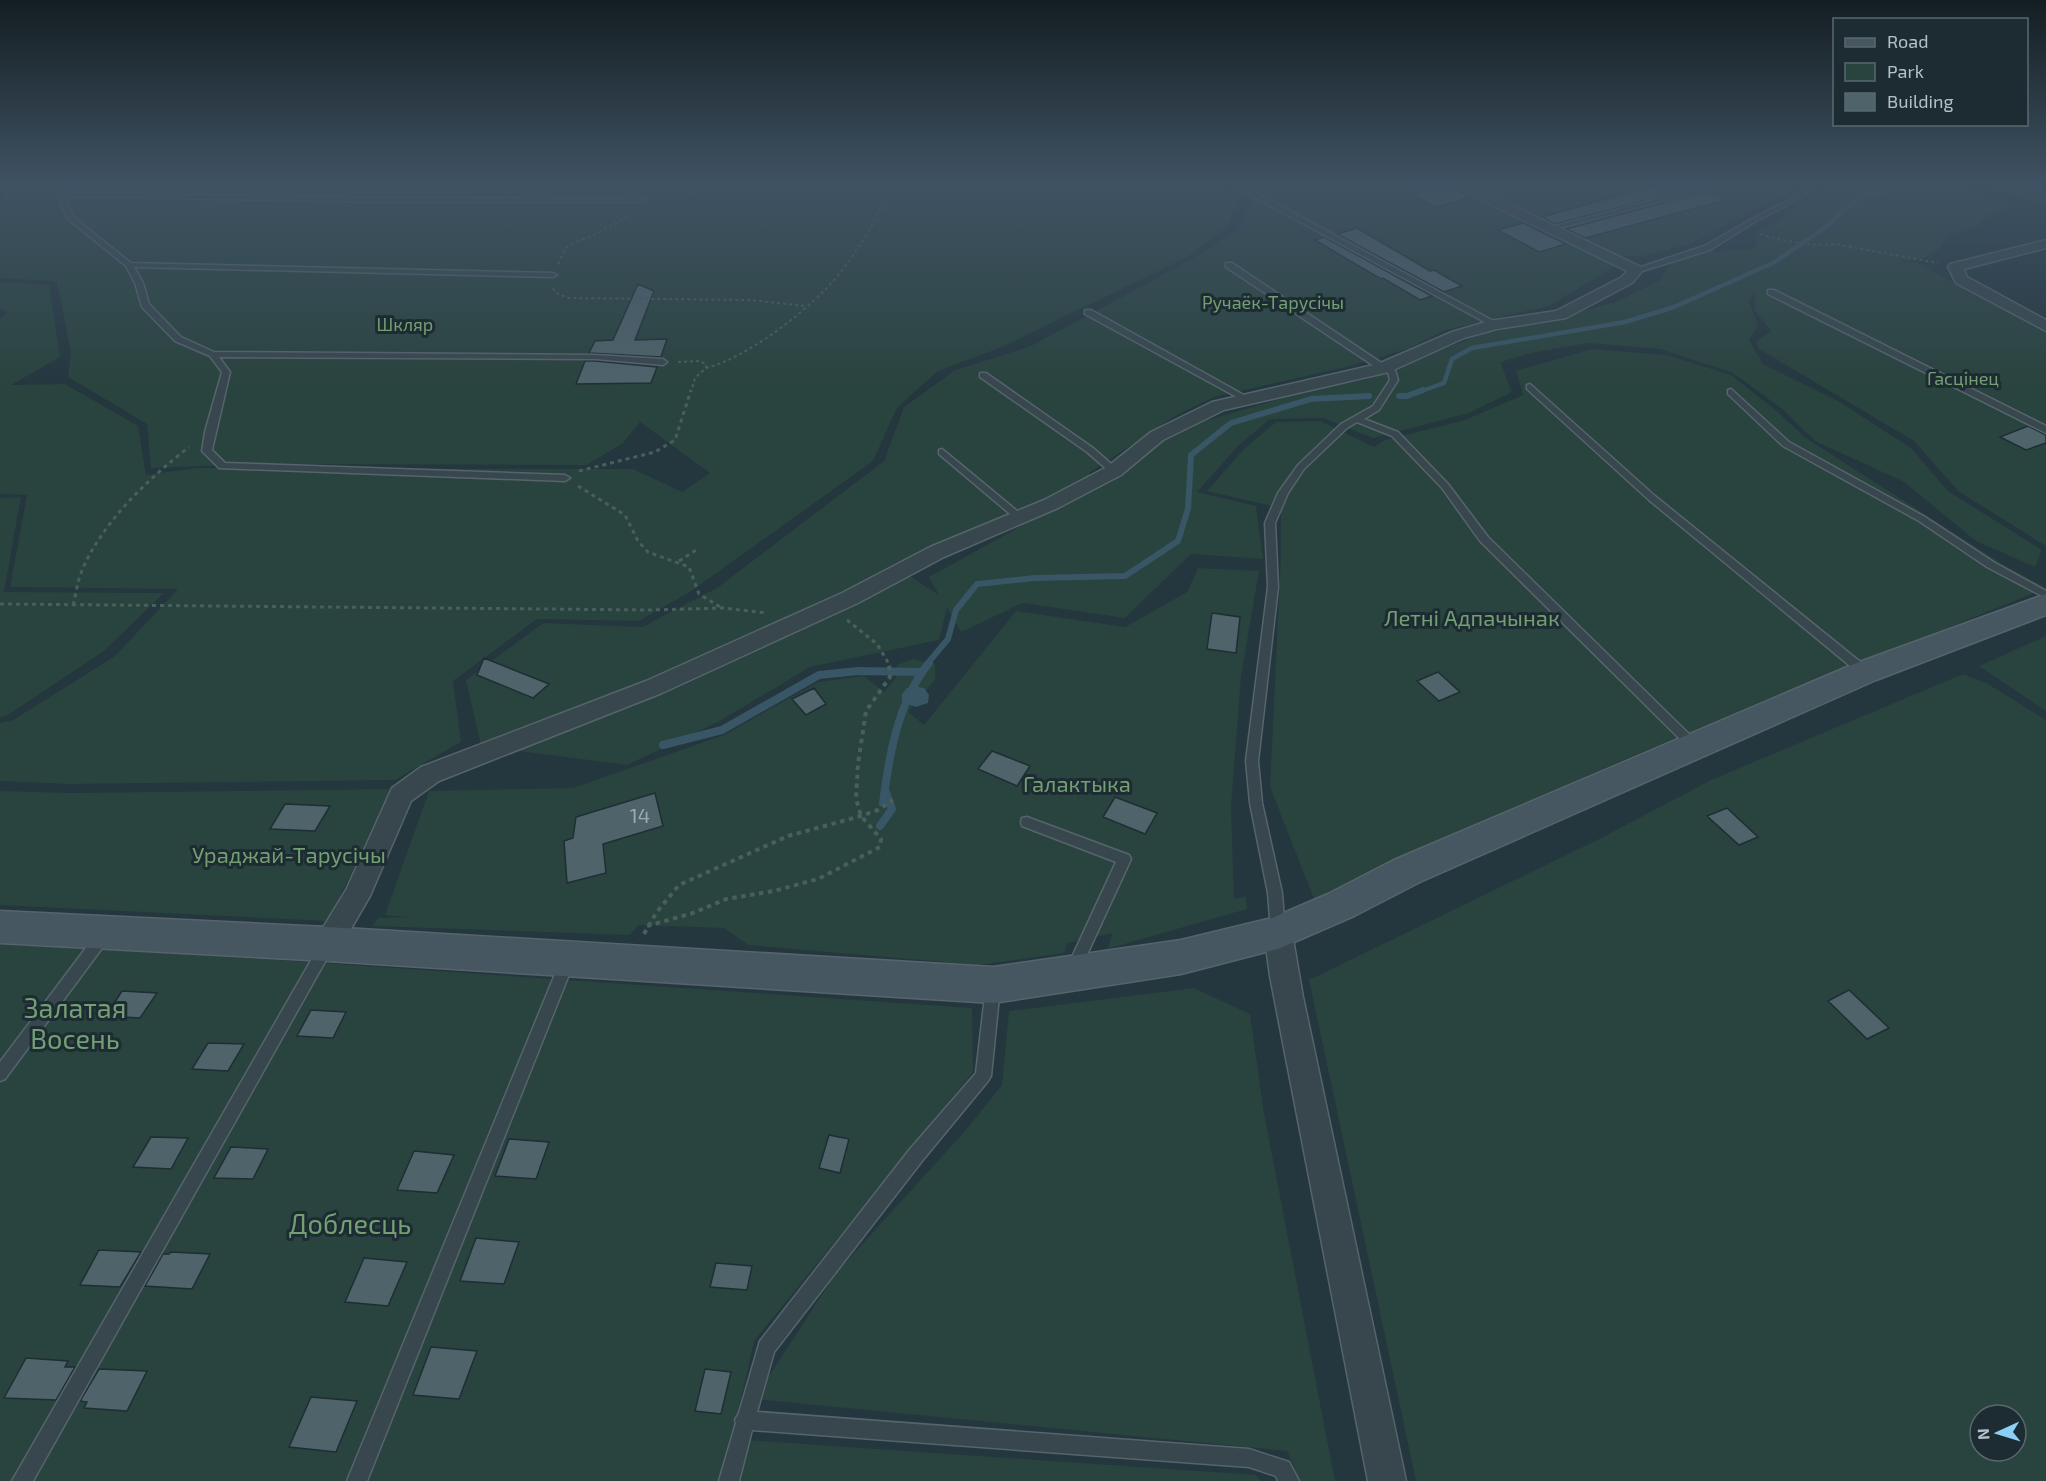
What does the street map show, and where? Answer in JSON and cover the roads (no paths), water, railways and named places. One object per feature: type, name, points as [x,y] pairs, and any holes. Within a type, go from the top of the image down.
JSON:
[{"type":"street","points":[[327,944],[357,896],[401,795],[430,774],[654,687],[830,607],[936,552],[1051,504],[1114,471],[1157,436],[1218,406],[1387,367],[1458,335],[1495,324],[1560,315],[1627,280],[1636,270],[1595,251]]},
{"type":"street","points":[[2017,251],[1957,266],[1961,280],[2046,326]]},
{"type":"street","points":[[0,927],[327,944],[993,986],[1071,975],[1181,957],[1278,933],[1341,905],[1407,871],[1864,672],[2046,604]]},
{"type":"street","points":[[1278,933],[1282,974],[1302,1056],[1353,1324],[1387,1481]]},
{"type":"lane","points":[[112,251],[129,265],[139,283],[145,305],[178,339],[213,354],[596,357],[663,362]]},
{"type":"lane","points":[[1359,251],[1495,324]]},
{"type":"lane","points":[[1636,270],[1697,251]]},
{"type":"lane","points":[[129,265],[553,275]]},
{"type":"lane","points":[[1229,265],[1387,367],[1394,380],[1376,408],[1344,426],[1301,467],[1283,493],[1270,523],[1273,587],[1252,761],[1256,803],[1275,893],[1278,933]]},
{"type":"lane","points":[[1771,292],[2046,430]]},
{"type":"lane","points":[[1089,312],[1247,399]]},
{"type":"lane","points":[[213,354],[226,372],[207,452],[222,466],[565,478]]},
{"type":"lane","points":[[983,375],[1090,450],[1114,471]]},
{"type":"lane","points":[[1530,387],[1652,498],[1864,672]]},
{"type":"lane","points":[[1731,392],[1786,444],[1922,519],[1991,565],[2046,595]]},
{"type":"lane","points":[[1357,419],[1395,434],[1445,486],[1484,539],[1694,746]]},
{"type":"lane","points":[[942,452],[1019,517]]},
{"type":"lane","points":[[1027,822],[1124,859],[1071,975]]},
{"type":"lane","points":[[0,1074],[105,933]]},
{"type":"lane","points":[[22,1481],[327,944]]},
{"type":"lane","points":[[357,1481],[568,959]]},
{"type":"lane","points":[[729,1481],[766,1347],[916,1155],[982,1076],[993,986]]},
{"type":"lane","points":[[744,1420],[1249,1458],[1282,1469],[1289,1481]]},
{"type":"water","points":[[914,686],[924,688],[929,695],[928,703],[916,707],[902,702],[902,694],[907,688]]},
{"type":"waterway","points":[[1419,392],[1444,383],[1452,359],[1472,348],[1625,322],[1674,307],[1773,263],[1791,251]]},
{"type":"waterway","points":[[1399,396],[1407,396],[1423,390]]},
{"type":"waterway","points":[[927,664],[948,639],[956,610],[977,584],[1035,578],[1125,576],[1178,541],[1188,509],[1191,455],[1231,423],[1311,399],[1369,396]]},
{"type":"waterway","points":[[883,803],[888,767],[902,712],[918,678],[929,663]]},
{"type":"waterway","points":[[663,745],[722,730],[819,675],[858,671],[921,672]]},
{"type":"waterway","points":[[880,826],[892,809],[885,790]]},
{"type":"park label","name":"Ручаёк-Тарусічы","points":[[1273,302]]},
{"type":"park label","name":"Шкляр","points":[[405,324]]},
{"type":"park label","name":"Гасцінец","points":[[1963,378]]},
{"type":"park label","name":"Летні Адпачынак","points":[[1472,617]]},
{"type":"park label","name":"Галактыка","points":[[1077,783]]},
{"type":"park label","name":"Ураджай-Тарусічы","points":[[289,854]]},
{"type":"park label","name":"Залатая Восень","points":[[75,1022]]},
{"type":"park label","name":"Доблесць","points":[[350,1223]]}]
